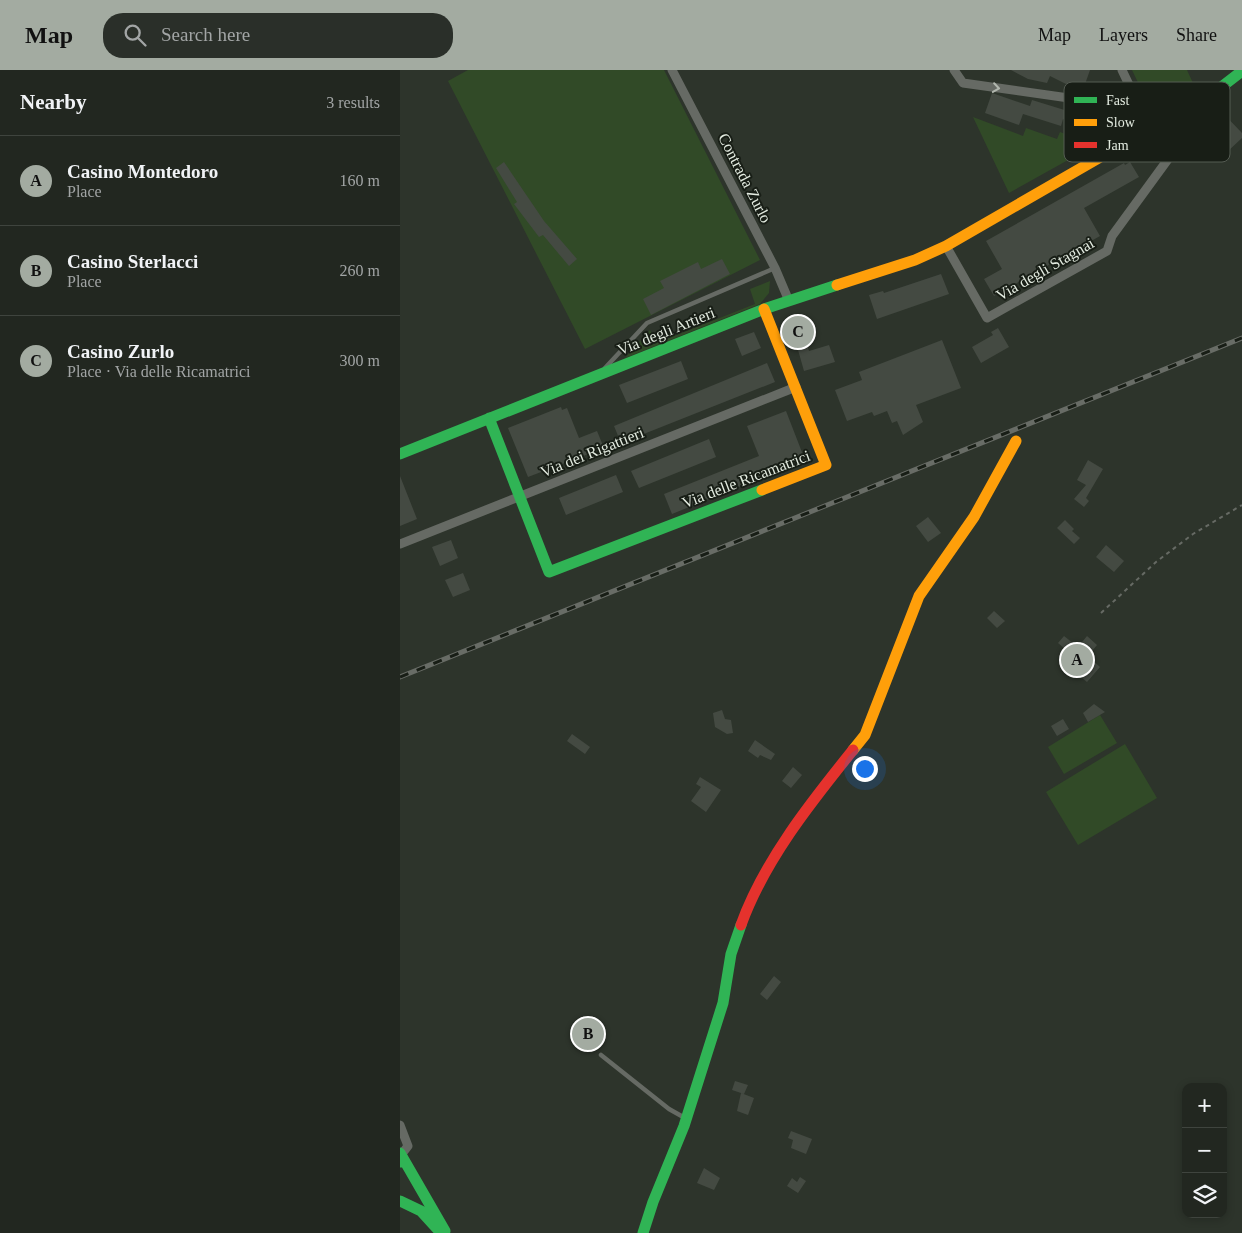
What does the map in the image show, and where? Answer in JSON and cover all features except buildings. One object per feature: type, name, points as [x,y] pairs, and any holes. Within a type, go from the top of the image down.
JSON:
[{"type":"main road","name":"Via degli Artieri","points":[[1228,82],[1242,71]]},
{"type":"main road","name":"Via degli Artieri","points":[[400,454],[764,310],[916,260],[946,246],[1094,162]]},
{"type":"main road","name":"Via delle Ricamatrici","points":[[520,497],[549,572],[826,465],[764,310]]},
{"type":"main road","points":[[489,418],[520,497]]},
{"type":"main road","points":[[643,1233],[653,1202],[686,1119],[723,1003],[731,954],[743,920],[760,885],[807,808],[865,735],[919,596],[974,517],[1016,441]]},
{"type":"main road","points":[[400,1156],[446,1233]]},
{"type":"main road","points":[[400,1201],[421,1212],[441,1233]]},
{"type":"street","name":"Contrada Zurlo","points":[[672,70],[775,268],[789,301]]},
{"type":"street","points":[[954,70],[963,83],[1064,97]]},
{"type":"street","points":[[1122,70],[1128,82]]},
{"type":"street","name":"Via degli Stagnai","points":[[946,246],[987,318],[1107,251],[1112,236],[1164,162]]},
{"type":"street","name":"Via dei Rigattieri","points":[[400,544],[796,388]]},
{"type":"street","points":[[400,1125],[408,1146],[400,1156]]},
{"type":"lane","points":[[598,376],[646,323],[775,268]]},
{"type":"lane","points":[[601,1055],[670,1109],[686,1119]]},
{"type":"path","points":[[1101,613],[1156,562],[1193,534],[1242,505]]},
{"type":"green space","points":[[468,70],[664,70],[760,260],[585,349],[448,81]]},
{"type":"green space","points":[[1132,70],[1187,70],[1192,82],[1138,82]]},
{"type":"green space","points":[[973,117],[1023,136],[1026,128],[1057,139],[1060,132],[1064,133],[1065,162],[1009,193]]},
{"type":"green space","points":[[770,281],[769,293],[760,304],[625,358],[650,330],[652,334],[646,339],[649,346],[755,304],[750,289]]},
{"type":"green space","points":[[1100,715],[1117,743],[1064,774],[1048,747]]},
{"type":"green space","points":[[1125,744],[1157,798],[1078,845],[1046,792]]},
{"type":"railway","points":[[400,677],[1242,338]]},
{"type":"traffic: fast","points":[[1228,82],[1242,71]]},
{"type":"traffic: fast","points":[[400,454],[764,309],[837,285]]},
{"type":"traffic: fast","points":[[489,418],[549,572],[762,490]]},
{"type":"traffic: fast","points":[[643,1233],[653,1202],[684,1126],[723,1003],[731,954],[741,925]]},
{"type":"traffic: fast","points":[[400,1153],[445,1231]]},
{"type":"traffic: fast","points":[[400,1154],[400,1162]]},
{"type":"traffic: fast","points":[[400,1201],[421,1211],[441,1233]]},
{"type":"traffic: slow","points":[[837,285],[915,260],[946,246],[1092,162]]},
{"type":"traffic: slow","points":[[762,490],[826,465],[764,309]]},
{"type":"traffic: slow","points":[[853,750],[865,735],[919,596],[974,517],[1016,441]]},
{"type":"traffic: jam","points":[[741,925],[762,878],[775,855],[805,811],[853,750]]},
{"type":"place","name":"Casino Zurlo","points":[[798,332]]},
{"type":"place","name":"Casino Montedoro","points":[[1077,660]]},
{"type":"place","name":"Casino Sterlacci","points":[[588,1034]]}]
